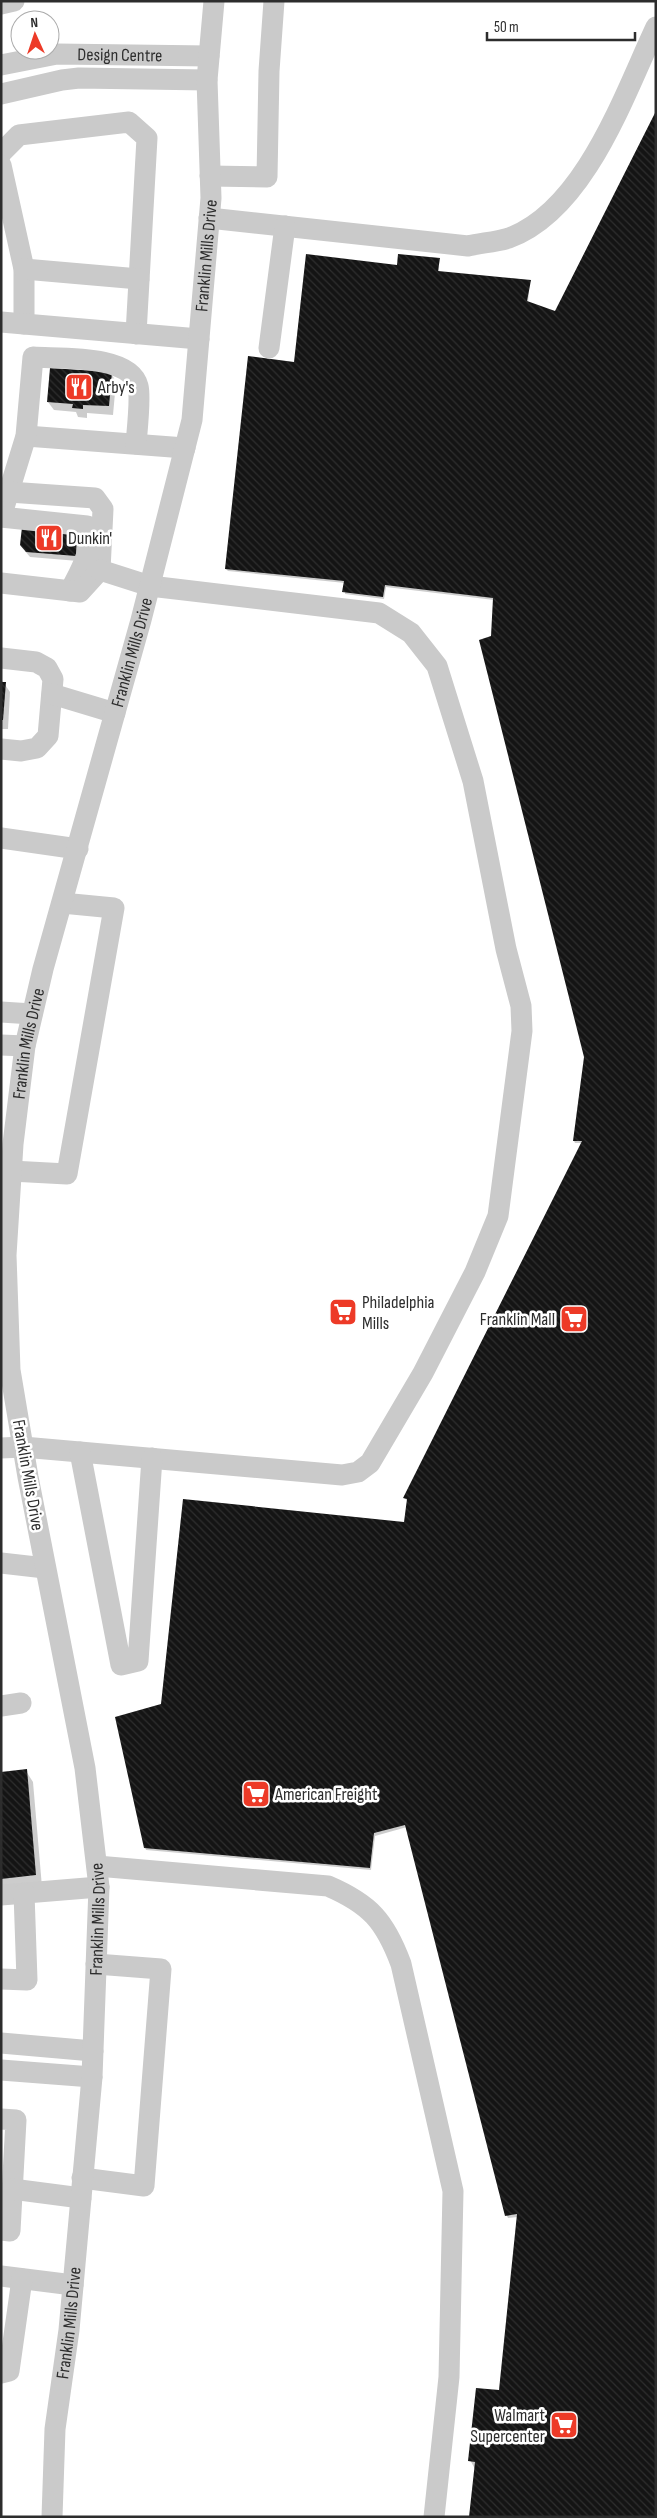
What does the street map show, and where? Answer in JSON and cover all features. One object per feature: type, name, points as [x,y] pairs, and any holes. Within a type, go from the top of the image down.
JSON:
[{"type":"street","points":[[1,4],[14,1]]},
{"type":"street","name":"Franklin Mills Drive","points":[[52,2517],[55,2428],[73,2285],[92,2077],[98,1876],[85,1768],[45,1568],[10,1370],[5,1296],[5,1202],[11,1171],[25,1046],[32,1014],[150,586],[192,420],[209,218],[210,176],[207,80],[214,1]]},
{"type":"street","points":[[210,176],[267,177],[268,71],[274,1]]},
{"type":"street","points":[[209,218],[468,246],[509,238],[543,219],[568,195],[597,149],[656,27]]},
{"type":"street","name":"Design Centre","points":[[1,64],[57,54],[209,56]]},
{"type":"street","name":"Design Centre","points":[[1,94],[70,79],[207,80]]},
{"type":"street","points":[[1,153],[19,135],[129,122],[146,138],[136,334]]},
{"type":"street","points":[[1,165],[24,269],[24,324]]},
{"type":"street","points":[[269,348],[285,226]]},
{"type":"street","points":[[24,269],[139,280]]},
{"type":"street","points":[[1,322],[199,339]]},
{"type":"street","points":[[70,591],[87,558],[89,532],[87,526],[1,517],[9,492],[9,461],[26,436],[33,357],[120,365],[132,375],[138,386],[136,444]]},
{"type":"street","points":[[26,436],[185,448]]},
{"type":"street","points":[[1,583],[80,592],[100,570],[103,509],[95,498],[9,492]]},
{"type":"street","points":[[1,1448],[23,1447],[342,1475],[358,1472],[370,1463],[423,1373],[474,1272],[498,1216],[522,1031],[521,1006],[506,949],[473,781],[437,666],[411,633],[379,613],[150,586],[100,570]]},
{"type":"street","points":[[1,658],[36,662],[47,668],[53,679],[48,736],[37,748],[20,751],[1,749]]},
{"type":"street","points":[[52,694],[115,713]]},
{"type":"street","points":[[1,838],[78,849]]},
{"type":"street","points":[[11,1171],[67,1174],[114,908],[62,903]]},
{"type":"street","points":[[1,1012],[32,1014]]},
{"type":"street","points":[[1,1045],[25,1046]]},
{"type":"street","points":[[80,1452],[121,1665],[138,1661],[152,1458]]},
{"type":"street","points":[[1,1562],[45,1568]]},
{"type":"street","points":[[1,1895],[24,1893],[98,1876],[328,1886],[354,1897],[374,1914],[392,1938],[401,1964],[453,2191],[449,2377],[434,2517]]},
{"type":"street","points":[[1,1979],[27,1980],[24,1893]]},
{"type":"street","points":[[12,2189],[144,2186],[161,1969],[96,1964]]},
{"type":"street","points":[[1,2043],[93,2051]]},
{"type":"street","points":[[1,2070],[92,2077]]},
{"type":"street","points":[[1,2119],[16,2120],[10,2231],[1,2230]]},
{"type":"street","points":[[1,2276],[73,2285]]},
{"type":"street","points":[[1,2373],[9,2371],[22,2279]]},
{"type":"building","name":"Franklin Mall","points":[[656,111],[656,2517],[469,2517],[475,2462],[468,2461],[476,2388],[499,2390],[517,2214],[505,2216],[405,1825],[374,1833],[370,1868],[144,1848],[115,1717],[161,1704],[183,1499],[404,1522],[407,1499],[403,1498],[582,1141],[573,1141],[584,1057],[479,640],[491,636],[493,598],[385,585],[383,597],[342,592],[344,581],[225,569],[248,356],[294,362],[306,254],[397,265],[398,254],[440,258],[438,271],[531,280],[527,301],[555,311]]},
{"type":"building","name":"Arby's","points":[[50,368],[112,372],[109,406],[83,405],[83,409],[72,408],[73,404],[47,402]]},
{"type":"building","name":"Dunkin'","points":[[22,527],[77,531],[76,556],[26,552],[20,545]]},
{"type":"building","points":[[1,682],[6,682],[3,720],[1,720]]},
{"type":"building","points":[[27,1769],[36,1875],[1,1879],[1,1772]]},
{"type":"place","name":"Arby's","points":[[79,387]]},
{"type":"place","name":"Dunkin'","points":[[49,538]]},
{"type":"place","name":"Philadelphia Mills","points":[[343,1312]]},
{"type":"place","name":"Franklin Mall","points":[[574,1319]]},
{"type":"place","name":"American Freight","points":[[256,1794]]},
{"type":"place","name":"Walmart Supercenter","points":[[564,2425]]}]
